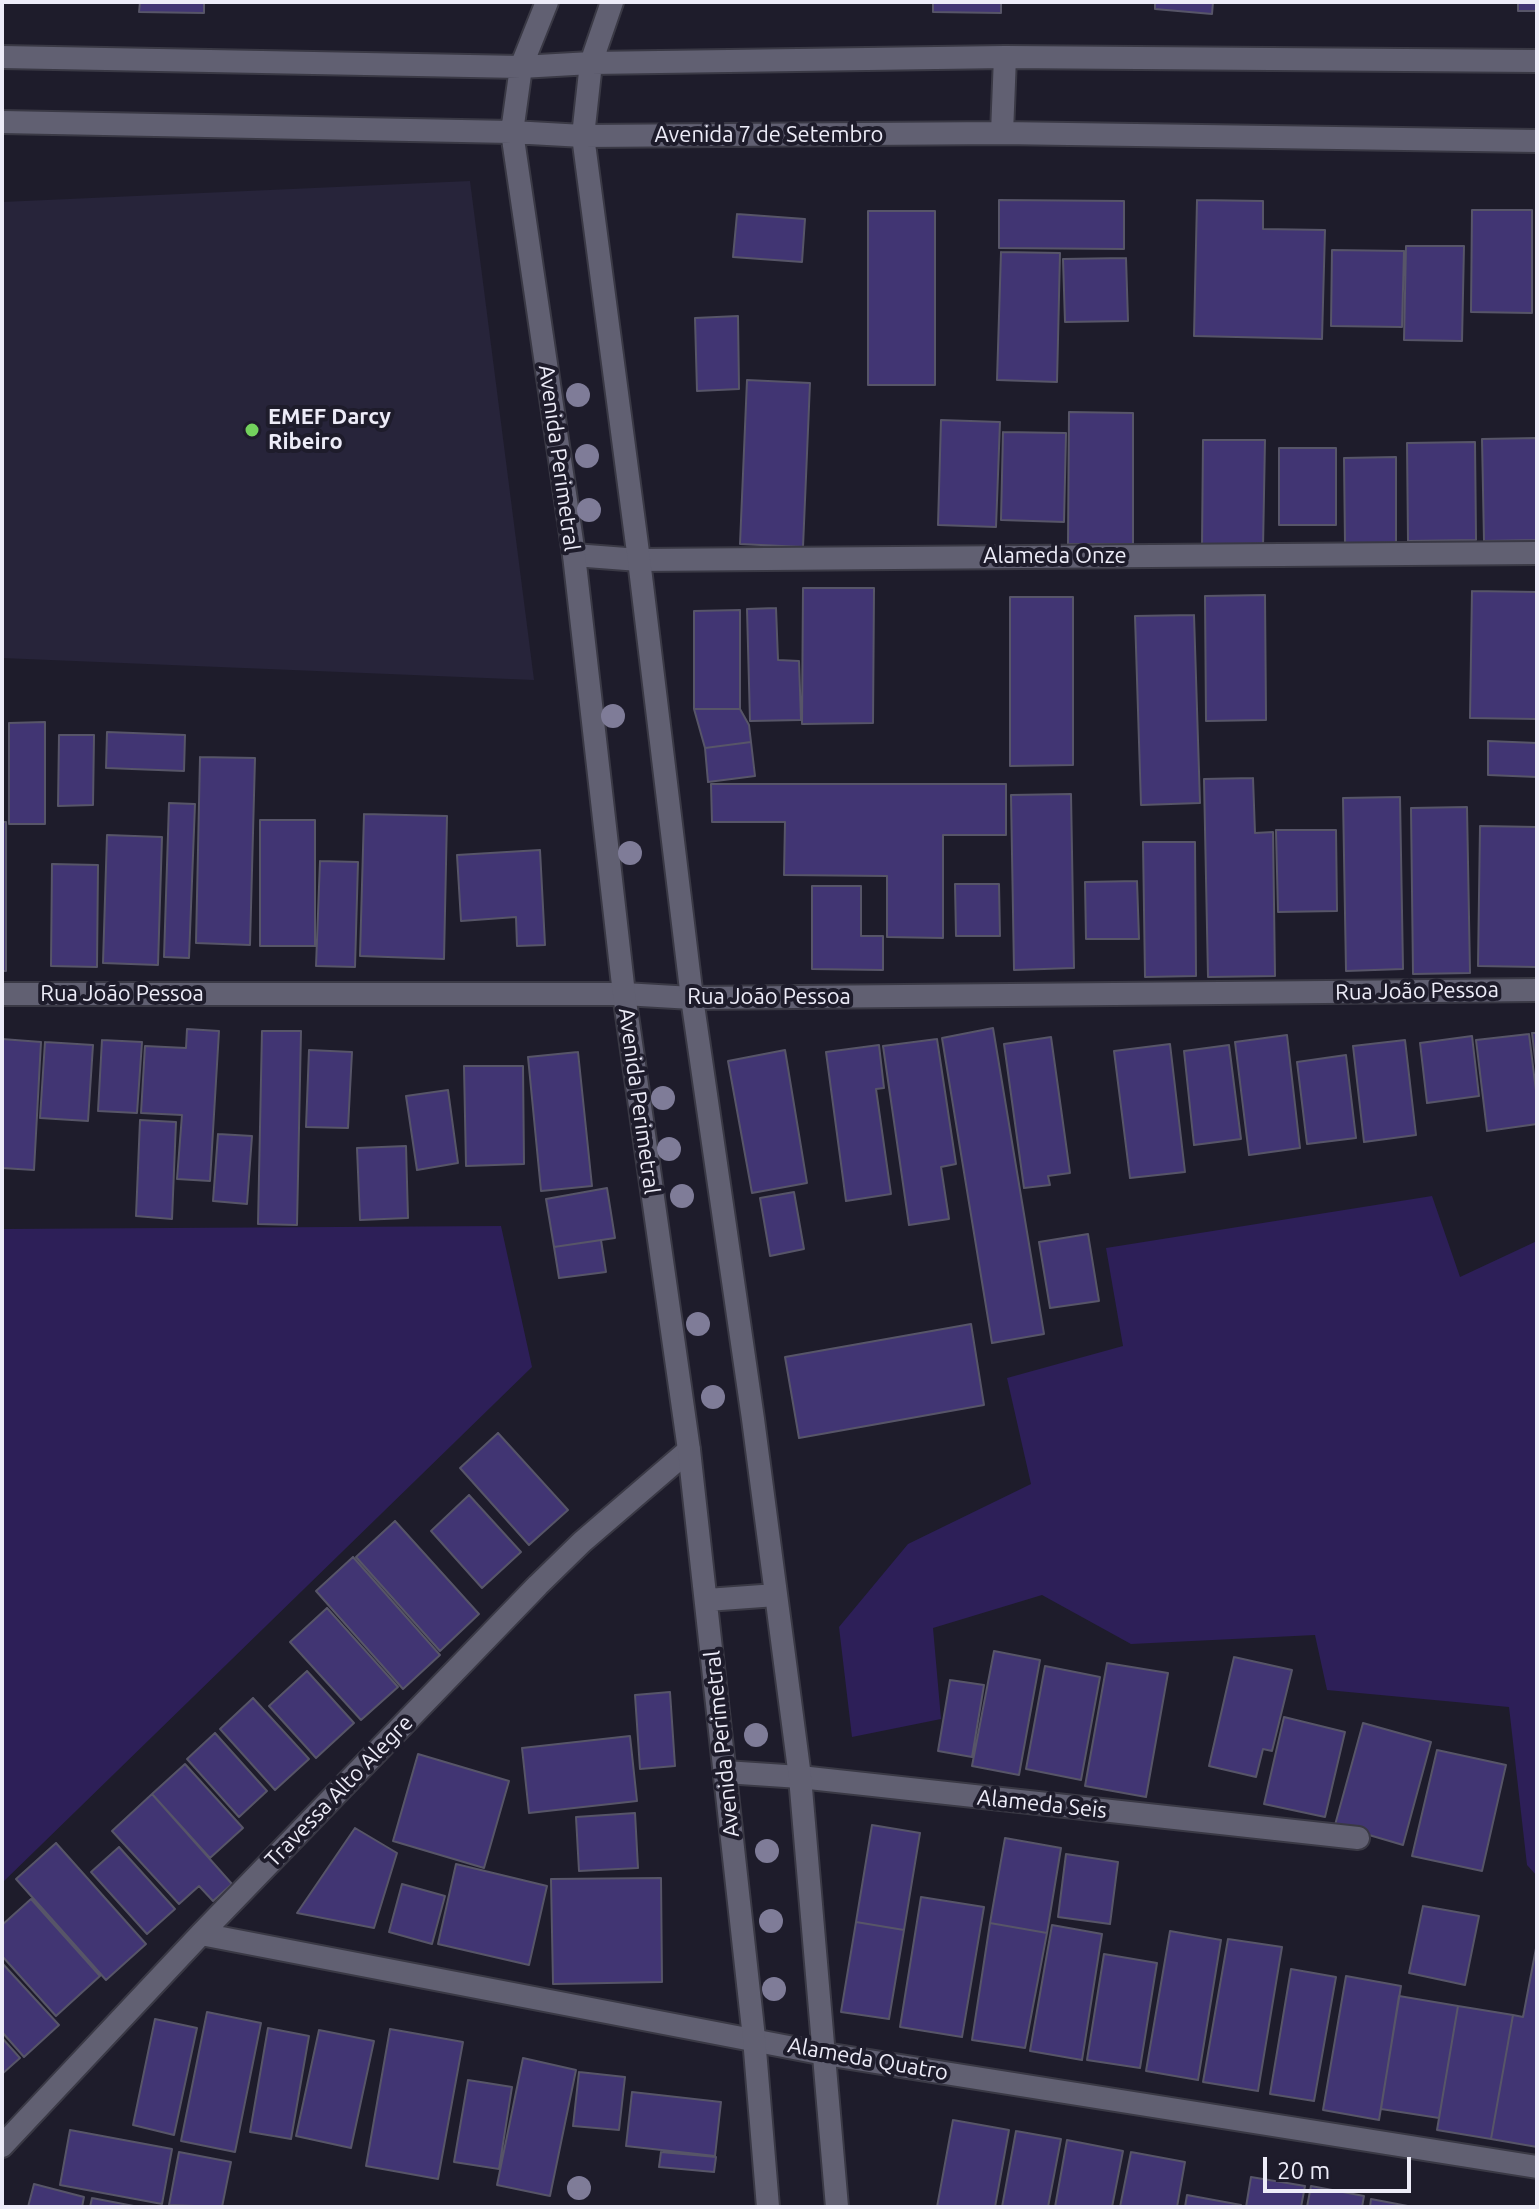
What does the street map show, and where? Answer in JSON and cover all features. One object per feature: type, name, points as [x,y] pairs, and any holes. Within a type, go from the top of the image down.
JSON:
[{"type":"street","name":"Avenida Perimetral","points":[[547,2],[521,67],[512,132],[574,555],[624,994],[689,1450],[754,2038],[768,2207]]},
{"type":"street","points":[[612,2],[591,63],[583,136],[692,998],[800,1777],[837,2207]]},
{"type":"street","points":[[2,57],[521,67],[591,63],[1005,57],[1537,61]]},
{"type":"street","points":[[1002,133],[1005,57]]},
{"type":"street","name":"Avenida 7 de Setembro","points":[[2,122],[583,136],[1002,133],[1537,141]]},
{"type":"street","name":"Alameda Onze","points":[[574,555],[639,560],[1537,553]]},
{"type":"street","name":"Rua João Pessoa","points":[[2,994],[624,994],[692,998],[1537,990]]},
{"type":"street","name":"Travessa Alto Alegre","points":[[2,2146],[201,1934],[538,1585],[582,1542],[689,1450]]},
{"type":"street","points":[[707,1600],[776,1595]]},
{"type":"street","name":"Alameda Seis","points":[[725,1772],[800,1777],[1358,1838]]},
{"type":"street","name":"Alameda Quatro","points":[[201,1934],[825,2054],[1537,2167]]},
{"type":"shaded area","name":"EMEF Darcy Ribeiro","points":[[470,181],[534,680],[2,658],[2,202]]},
{"type":"shaded area","points":[[1432,1196],[1460,1277],[1537,1241],[1537,1876],[1527,1865],[1509,1707],[1327,1690],[1315,1635],[1131,1644],[1042,1595],[933,1628],[941,1719],[852,1737],[839,1627],[908,1544],[1031,1484],[1007,1378],[1123,1346],[1106,1248]]},
{"type":"shaded area","points":[[501,1226],[532,1367],[2,1883],[2,1229]]},
{"type":"building","points":[[140,2],[204,2],[204,13],[139,12]]},
{"type":"building","points":[[933,2],[1001,2],[1001,13],[933,12]]},
{"type":"building","points":[[1155,2],[1213,2],[1212,14],[1155,9]]},
{"type":"building","points":[[1518,2],[1537,2],[1537,11],[1518,11]]},
{"type":"building","points":[[999,200],[1124,201],[1124,249],[999,248]]},
{"type":"building","points":[[1197,200],[1263,201],[1263,229],[1325,230],[1322,339],[1194,336]]},
{"type":"building","points":[[1472,210],[1532,210],[1532,313],[1471,312]]},
{"type":"building","points":[[868,211],[935,211],[935,385],[868,385]]},
{"type":"building","points":[[737,214],[805,219],[802,262],[733,257]]},
{"type":"building","points":[[1406,246],[1464,246],[1462,341],[1404,340]]},
{"type":"building","points":[[1332,250],[1404,251],[1402,327],[1331,326]]},
{"type":"building","points":[[1001,252],[1060,253],[1057,382],[997,380]]},
{"type":"building","points":[[1126,258],[1128,321],[1065,322],[1063,259]]},
{"type":"building","points":[[738,316],[739,389],[697,391],[695,318]]},
{"type":"building","points":[[747,380],[810,383],[803,547],[740,544]]},
{"type":"building","points":[[1069,412],[1133,413],[1133,544],[1068,544]]},
{"type":"building","points":[[941,420],[1000,422],[996,527],[938,525]]},
{"type":"building","points":[[1003,432],[1066,433],[1064,522],[1001,520]]},
{"type":"building","points":[[1537,438],[1537,540],[1484,541],[1482,439]]},
{"type":"building","points":[[1203,440],[1265,440],[1263,548],[1202,548]]},
{"type":"building","points":[[1475,442],[1476,540],[1408,541],[1407,443]]},
{"type":"building","points":[[1279,448],[1336,448],[1336,525],[1279,525]]},
{"type":"building","points":[[1396,457],[1396,543],[1345,544],[1344,458]]},
{"type":"building","points":[[803,588],[874,588],[873,723],[802,724]]},
{"type":"building","points":[[1472,591],[1537,592],[1537,719],[1470,718]]},
{"type":"building","points":[[1265,595],[1266,720],[1206,721],[1205,596]]},
{"type":"building","points":[[1010,597],[1073,597],[1073,765],[1010,766]]},
{"type":"building","points":[[776,608],[778,660],[799,661],[801,720],[750,721],[747,609]]},
{"type":"building","points":[[740,610],[740,709],[694,709],[694,611]]},
{"type":"building","points":[[1194,615],[1200,803],[1141,805],[1135,616]]},
{"type":"building","points":[[694,709],[740,709],[749,725],[751,742],[705,748]]},
{"type":"building","points":[[45,722],[45,824],[9,824],[9,723]]},
{"type":"building","points":[[107,732],[185,735],[184,771],[106,768]]},
{"type":"building","points":[[59,735],[94,735],[93,805],[58,806]]},
{"type":"building","points":[[1488,741],[1537,743],[1537,777],[1488,775]]},
{"type":"building","points":[[751,742],[755,776],[708,782],[705,748]]},
{"type":"building","points":[[200,757],[255,758],[250,945],[196,943]]},
{"type":"building","points":[[1253,778],[1255,833],[1273,832],[1275,976],[1208,977],[1204,779]]},
{"type":"building","points":[[711,784],[1006,784],[1006,835],[943,835],[943,938],[887,937],[887,876],[784,875],[785,822],[712,822]]},
{"type":"building","points":[[1071,794],[1074,968],[1014,970],[1011,795]]},
{"type":"building","points":[[1400,797],[1403,969],[1346,971],[1343,798]]},
{"type":"building","points":[[169,803],[195,804],[189,958],[164,957]]},
{"type":"building","points":[[1467,807],[1470,973],[1413,974],[1411,808]]},
{"type":"building","points":[[364,814],[447,816],[444,959],[360,956]]},
{"type":"building","points":[[260,820],[315,820],[315,946],[260,946]]},
{"type":"building","points":[[2,822],[6,822],[6,971],[2,971]]},
{"type":"building","points":[[1480,826],[1537,827],[1537,967],[1478,966]]},
{"type":"building","points":[[1276,830],[1336,830],[1337,911],[1278,912]]},
{"type":"building","points":[[107,835],[162,837],[158,965],[103,963]]},
{"type":"building","points":[[1143,842],[1195,842],[1196,976],[1145,977]]},
{"type":"building","points":[[540,850],[545,945],[517,946],[516,917],[461,921],[457,855]]},
{"type":"building","points":[[320,861],[358,862],[355,967],[316,966]]},
{"type":"building","points":[[52,864],[98,865],[97,967],[51,966]]},
{"type":"building","points":[[1137,881],[1139,939],[1086,939],[1085,882]]},
{"type":"building","points":[[955,884],[999,884],[1000,936],[956,936]]},
{"type":"building","points":[[812,886],[861,886],[861,936],[883,936],[883,970],[812,969]]},
{"type":"building","points":[[993,1028],[1044,1334],[992,1343],[942,1038]]},
{"type":"building","points":[[187,1029],[219,1031],[210,1181],[177,1179],[182,1115],[141,1113],[145,1046],[186,1048]]},
{"type":"building","points":[[262,1031],[301,1031],[297,1225],[258,1224]]},
{"type":"building","points":[[1532,1033],[1537,1033],[1537,1074]]},
{"type":"building","points":[[1529,1034],[1537,1124],[1487,1131],[1476,1040]]},
{"type":"building","points":[[1287,1035],[1300,1148],[1249,1155],[1235,1042]]},
{"type":"building","points":[[1472,1036],[1479,1096],[1427,1103],[1420,1043]]},
{"type":"building","points":[[1051,1037],[1070,1173],[1048,1176],[1050,1185],[1024,1188],[1004,1044]]},
{"type":"building","points":[[2,1039],[41,1042],[34,1170],[2,1168]]},
{"type":"building","points":[[937,1039],[956,1164],[941,1167],[949,1219],[909,1225],[883,1046]]},
{"type":"building","points":[[102,1040],[142,1042],[137,1113],[98,1111]]},
{"type":"building","points":[[1405,1040],[1416,1135],[1364,1142],[1353,1046]]},
{"type":"building","points":[[45,1042],[93,1045],[88,1121],[40,1118]]},
{"type":"building","points":[[1170,1044],[1185,1172],[1130,1178],[1114,1051]]},
{"type":"building","points":[[879,1045],[884,1088],[876,1089],[891,1194],[846,1201],[826,1052]]},
{"type":"building","points":[[1229,1045],[1241,1139],[1194,1145],[1184,1051]]},
{"type":"building","points":[[309,1050],[352,1052],[348,1128],[306,1127]]},
{"type":"building","points":[[785,1050],[807,1183],[752,1193],[728,1061]]},
{"type":"building","points":[[578,1052],[592,1186],[541,1191],[528,1057]]},
{"type":"building","points":[[1346,1055],[1356,1138],[1307,1144],[1297,1062]]},
{"type":"building","points":[[464,1066],[523,1066],[524,1164],[466,1166]]},
{"type":"building","points":[[448,1090],[458,1163],[417,1170],[406,1096]]},
{"type":"building","points":[[140,1120],[176,1122],[172,1219],[136,1216]]},
{"type":"building","points":[[218,1134],[252,1136],[247,1204],[213,1201]]},
{"type":"building","points":[[406,1146],[408,1218],[360,1220],[357,1148]]},
{"type":"building","points":[[607,1188],[615,1238],[554,1247],[546,1199]]},
{"type":"building","points":[[794,1192],[804,1249],[770,1256],[760,1198]]},
{"type":"building","points":[[1088,1234],[1099,1301],[1050,1308],[1039,1242]]},
{"type":"building","points":[[601,1240],[606,1272],[559,1278],[554,1247]]},
{"type":"building","points":[[971,1324],[984,1405],[799,1438],[785,1357]]},
{"type":"building","points":[[498,1433],[568,1510],[529,1545],[460,1468]]},
{"type":"building","points":[[469,1495],[521,1552],[482,1588],[431,1531]]},
{"type":"building","points":[[395,1521],[479,1614],[440,1651],[356,1557]]},
{"type":"building","points":[[353,1557],[440,1655],[403,1689],[316,1591]]},
{"type":"building","points":[[327,1608],[398,1687],[361,1720],[290,1642]]},
{"type":"building","points":[[994,1651],[1040,1660],[1019,1775],[972,1766]]},
{"type":"building","points":[[1234,1657],[1292,1670],[1272,1751],[1263,1749],[1256,1777],[1209,1766]]},
{"type":"building","points":[[1107,1663],[1168,1673],[1146,1797],[1085,1786]]},
{"type":"building","points":[[1045,1666],[1100,1677],[1081,1780],[1026,1769]]},
{"type":"building","points":[[307,1671],[354,1723],[316,1758],[269,1706]]},
{"type":"building","points":[[950,1680],[984,1685],[972,1757],[938,1751]]},
{"type":"building","points":[[670,1692],[675,1766],[640,1769],[635,1695]]},
{"type":"building","points":[[253,1698],[309,1759],[275,1790],[220,1729]]},
{"type":"building","points":[[1284,1717],[1345,1732],[1325,1817],[1264,1804]]},
{"type":"building","points":[[1363,1723],[1431,1742],[1403,1845],[1335,1825]]},
{"type":"building","points":[[215,1733],[267,1791],[239,1817],[187,1759]]},
{"type":"building","points":[[630,1736],[637,1801],[529,1813],[522,1748]]},
{"type":"building","points":[[1437,1750],[1506,1765],[1482,1871],[1412,1856]]},
{"type":"building","points":[[418,1754],[509,1781],[484,1868],[393,1841]]},
{"type":"building","points":[[185,1764],[243,1828],[210,1858],[152,1794]]},
{"type":"building","points":[[152,1794],[232,1884],[213,1901],[199,1886],[179,1904],[112,1831]]},
{"type":"building","points":[[635,1813],[638,1868],[579,1871],[576,1817]]},
{"type":"building","points":[[872,1825],[920,1833],[904,1930],[856,1922]]},
{"type":"building","points":[[355,1828],[397,1853],[374,1928],[297,1913]]},
{"type":"building","points":[[1005,1838],[1061,1848],[1047,1933],[990,1923]]},
{"type":"building","points":[[56,1843],[146,1944],[106,1980],[16,1879]]},
{"type":"building","points":[[119,1847],[175,1909],[147,1934],[91,1872]]},
{"type":"building","points":[[1066,1854],[1118,1862],[1110,1924],[1058,1917]]},
{"type":"building","points":[[456,1864],[547,1886],[529,1965],[438,1944]]},
{"type":"building","points":[[661,1878],[662,1982],[553,1984],[551,1879]]},
{"type":"building","points":[[402,1884],[445,1896],[432,1944],[389,1932]]},
{"type":"building","points":[[921,1897],[984,1907],[962,2037],[900,2027]]},
{"type":"building","points":[[31,1899],[100,1976],[56,2016],[2,1956],[2,1925]]},
{"type":"building","points":[[1423,1906],[1479,1916],[1465,1985],[1409,1973]]},
{"type":"building","points":[[856,1922],[904,1930],[889,2019],[841,2012]]},
{"type":"building","points":[[990,1923],[1047,1933],[1025,2048],[972,2040]]},
{"type":"building","points":[[1052,1925],[1102,1934],[1082,2060],[1030,2051]]},
{"type":"building","points":[[1170,1931],[1221,1940],[1198,2080],[1146,2071]]},
{"type":"building","points":[[1228,1939],[1282,1947],[1258,2091],[1203,2082]]},
{"type":"building","points":[[1537,1943],[1537,2147],[1491,2139],[1513,2015],[1523,2017]]},
{"type":"building","points":[[1104,1954],[1157,1963],[1140,2068],[1087,2060]]},
{"type":"building","points":[[2,1963],[59,2025],[24,2057],[2,2032]]},
{"type":"building","points":[[1291,1969],[1336,1977],[1314,2101],[1270,2094]]},
{"type":"building","points":[[1346,1976],[1401,1986],[1379,2120],[1323,2110]]},
{"type":"building","points":[[1399,1996],[1458,2006],[1439,2118],[1381,2109]]},
{"type":"building","points":[[1458,2006],[1513,2015],[1491,2139],[1437,2130]]},
{"type":"building","points":[[207,2012],[261,2023],[235,2152],[181,2141]]},
{"type":"building","points":[[155,2019],[197,2028],[174,2135],[133,2125]]},
{"type":"building","points":[[268,2028],[309,2036],[291,2139],[250,2132]]},
{"type":"building","points":[[390,2029],[463,2042],[438,2179],[366,2166]]},
{"type":"building","points":[[319,2030],[374,2041],[351,2148],[296,2136]]},
{"type":"building","points":[[2,2038],[20,2058],[2,2074]]},
{"type":"building","points":[[523,2058],[576,2070],[550,2196],[497,2185]]},
{"type":"building","points":[[579,2072],[625,2077],[619,2130],[573,2126]]},
{"type":"building","points":[[468,2080],[512,2087],[499,2169],[454,2162]]},
{"type":"building","points":[[632,2092],[721,2102],[715,2156],[626,2146]]},
{"type":"building","points":[[953,2120],[1009,2130],[995,2207],[937,2207]]},
{"type":"building","points":[[70,2130],[172,2149],[162,2204],[60,2185]]},
{"type":"building","points":[[1016,2131],[1061,2139],[1048,2207],[1002,2207]]},
{"type":"building","points":[[1067,2140],[1123,2151],[1112,2207],[1055,2207]]},
{"type":"building","points":[[179,2152],[231,2162],[222,2207],[169,2205]]},
{"type":"building","points":[[661,2152],[716,2157],[714,2172],[659,2167]]},
{"type":"building","points":[[1131,2152],[1185,2162],[1177,2207],[1120,2207]]},
{"type":"building","points":[[1251,2177],[1305,2186],[1301,2207],[1246,2207]]},
{"type":"building","points":[[34,2184],[84,2197],[82,2207],[28,2207]]},
{"type":"building","points":[[1311,2186],[1364,2196],[1362,2207],[1307,2207]]},
{"type":"building","points":[[1187,2195],[1241,2205],[1241,2207],[1185,2207]]},
{"type":"building","points":[[92,2198],[139,2207],[90,2207]]},
{"type":"building","points":[[1371,2199],[1413,2207],[1370,2207]]},
{"type":"place","name":"EMEF Darcy Ribeiro","points":[[252,430]]}]
